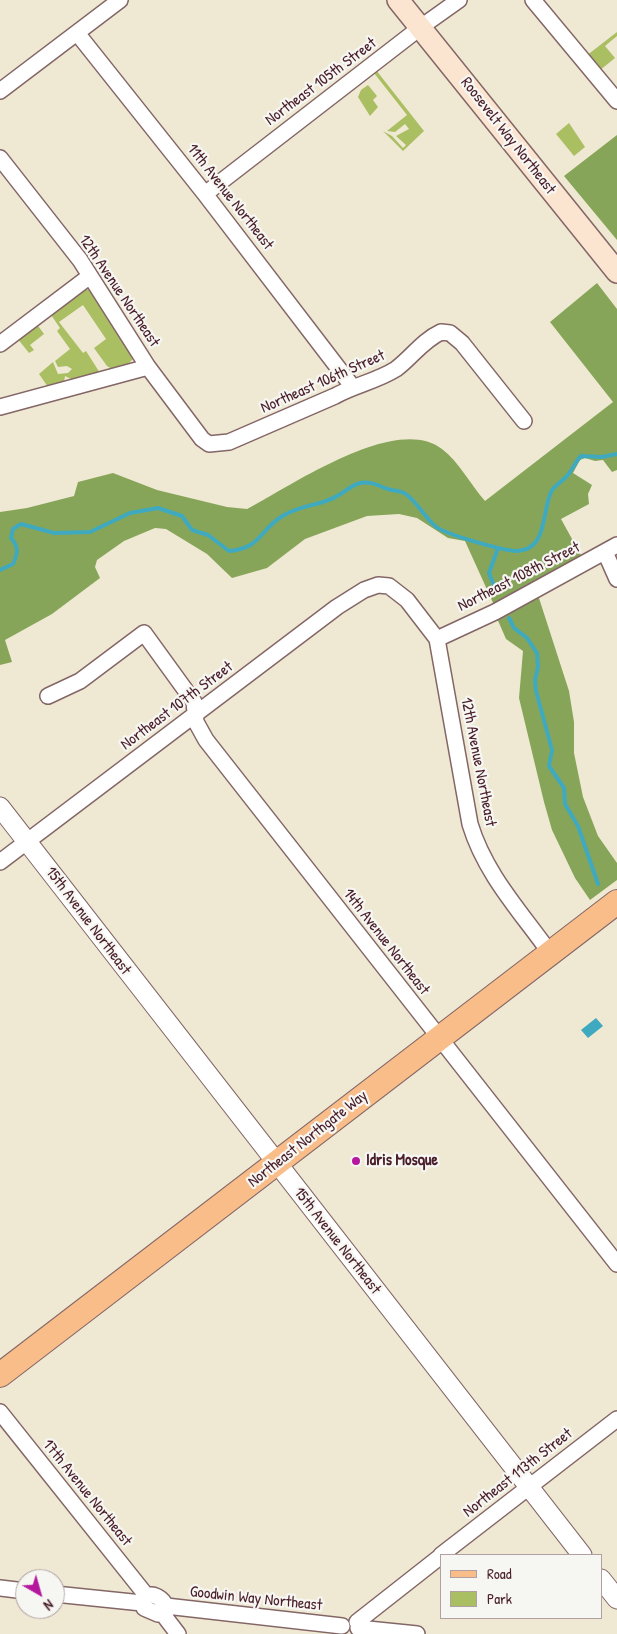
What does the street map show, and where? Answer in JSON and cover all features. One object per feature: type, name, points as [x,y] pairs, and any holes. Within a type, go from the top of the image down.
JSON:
[{"type":"main road","name":"Roosevelt Way Northeast","points":[[398,0],[617,272]]},
{"type":"main road","name":"Northeast Northgate Way","points":[[0,1376],[617,902]]},
{"type":"street","points":[[0,91],[120,0]]},
{"type":"street","name":"Northeast 105th Street","points":[[205,194],[420,27],[460,0]]},
{"type":"street","points":[[533,0],[617,101]]},
{"type":"street","name":"11th Avenue Northeast","points":[[76,33],[205,194],[352,386]]},
{"type":"street","name":"12th Avenue Northeast","points":[[0,158],[90,276],[148,367],[192,428],[208,444]]},
{"type":"street","points":[[0,344],[90,276]]},
{"type":"street","name":"Northeast 106th Street","points":[[208,444],[229,442],[335,396],[352,386],[375,379],[395,369],[422,344],[441,332],[450,334],[462,343],[524,421]]},
{"type":"street","points":[[0,407],[148,367]]},
{"type":"street","points":[[611,548],[617,579]]},
{"type":"street","name":"Northeast 108th Street","points":[[437,639],[503,608],[611,548]]},
{"type":"street","name":"12th Avenue Northeast","points":[[378,586],[389,586],[398,591],[437,639],[473,833],[483,857],[506,895],[550,953]]},
{"type":"street","name":"Northeast 107th Street","points":[[0,862],[337,607],[364,590],[378,586]]},
{"type":"street","name":"14th Avenue Northeast","points":[[48,696],[80,681],[144,633],[194,702],[199,730],[206,740],[617,1264]]},
{"type":"street","name":"15th Avenue Northeast","points":[[0,807],[581,1554]]},
{"type":"street","name":"17th Avenue Northeast","points":[[0,1412],[144,1599]]},
{"type":"street","name":"Northeast 113th Street","points":[[442,1554],[617,1419]]},
{"type":"street","name":"Northeast 113th Street","points":[[358,1625],[440,1556]]},
{"type":"street","points":[[602,1579],[617,1599]]},
{"type":"street","points":[[0,1588],[15,1590]]},
{"type":"street","points":[[65,1595],[144,1599],[144,1608],[151,1612],[164,1610],[178,1634]]},
{"type":"street","name":"Goodwin Way Northeast","points":[[164,1610],[341,1630]]},
{"type":"street","points":[[341,1630],[348,1620],[358,1625],[417,1634]]},
{"type":"green space","points":[[617,32],[617,36],[605,46],[615,58],[599,71],[586,56]]},
{"type":"green space","points":[[376,70],[424,131],[403,151],[383,131],[392,136],[403,148],[406,145],[396,136],[409,129],[405,124],[395,132],[387,131],[407,115],[374,73]]},
{"type":"green space","points":[[368,85],[377,96],[373,100],[378,107],[370,116],[358,97],[361,90]]},
{"type":"green space","points":[[569,123],[585,147],[574,156],[556,134]]},
{"type":"green space","points":[[617,135],[617,240],[564,176]]},
{"type":"green space","points":[[597,283],[617,309],[617,470],[612,472],[603,460],[595,461],[585,458],[580,460],[573,473],[592,485],[588,494],[589,504],[561,519],[582,557],[494,605],[465,541],[448,538],[417,518],[399,514],[367,516],[305,539],[267,568],[232,578],[207,554],[166,529],[155,528],[124,541],[97,560],[95,567],[100,578],[52,614],[5,640],[12,662],[0,665],[0,512],[27,508],[74,496],[78,482],[113,473],[157,490],[227,507],[247,509],[316,470],[344,457],[372,446],[398,440],[422,440],[442,449],[459,467],[485,501],[613,402],[550,322]]},
{"type":"green space","points":[[84,289],[92,290],[133,354],[133,359],[126,366],[112,369],[107,366],[94,348],[106,339],[83,305],[59,322],[83,353],[86,351],[100,373],[73,380],[65,376],[64,382],[48,387],[39,374],[53,362],[58,374],[68,373],[72,369],[67,366],[58,367],[55,361],[70,349],[57,331],[60,328],[49,312]]},
{"type":"green space","points":[[36,323],[44,334],[30,345],[34,350],[29,353],[17,338]]},
{"type":"green space","points":[[538,595],[569,691],[574,722],[574,753],[583,797],[598,836],[617,863],[617,880],[590,900],[575,878],[552,830],[544,802],[519,698],[523,651],[506,639],[496,616]]},
{"type":"water","points":[[596,1018],[603,1026],[588,1038],[581,1030]]},
{"type":"waterway","points":[[0,570],[13,564],[17,550],[11,538],[13,529],[21,524],[54,533],[90,532],[130,513],[158,508],[182,516],[192,530],[208,535],[229,551],[254,543],[274,522],[288,513],[325,502],[360,483],[373,484],[408,495],[439,529],[488,545],[517,551],[527,549],[539,536],[552,490],[568,475],[581,456],[602,457],[617,454]]},
{"type":"waterway","points":[[494,586],[489,573],[498,548]]},
{"type":"waterway","points":[[509,618],[514,628],[527,638],[537,653],[536,691],[552,750],[549,766],[564,788],[565,804],[578,826],[598,884]]},
{"type":"place","name":"Idris Mosque","points":[[356,1161]]}]
